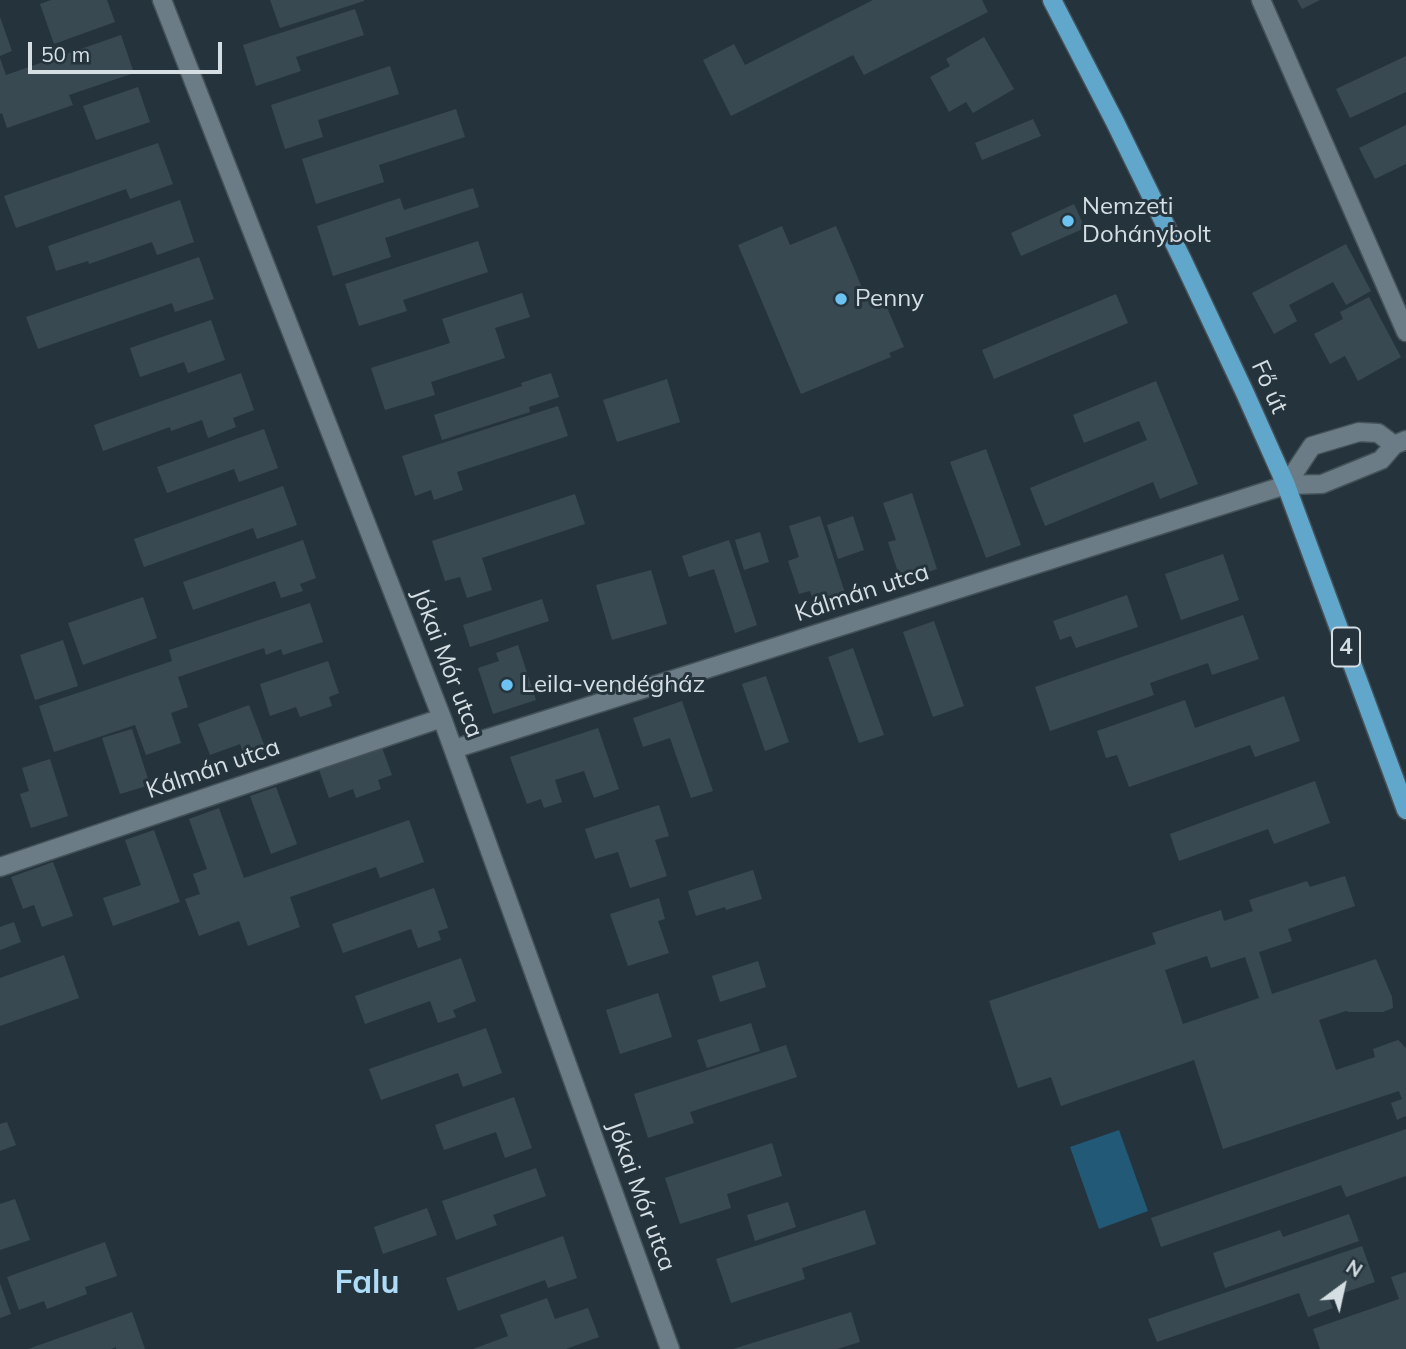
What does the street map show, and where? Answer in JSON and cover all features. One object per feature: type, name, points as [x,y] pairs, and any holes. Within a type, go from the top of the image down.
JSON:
[{"type":"main road","name":"Fő út","points":[[1052,0],[1183,261],[1286,485],[1406,810]]},
{"type":"street","name":"Jókai Mór utca","points":[[162,0],[454,749],[670,1349]]},
{"type":"street","points":[[1261,0],[1406,332]]},
{"type":"street","points":[[1286,485],[1312,446],[1360,432],[1378,433],[1400,443]]},
{"type":"street","name":"Kálmán utca","points":[[454,749],[1286,485],[1322,484],[1381,460],[1400,443]]},
{"type":"street","name":"Kálmán utca","points":[[0,867],[442,718]]},
{"type":"shaded area","points":[[1119,1130],[1148,1211],[1099,1229],[1070,1147]]},
{"type":"building","points":[[51,0],[107,0],[115,22],[54,44],[40,4]]},
{"type":"building","points":[[270,0],[364,0],[364,1],[280,28]]},
{"type":"building","points":[[873,0],[982,0],[988,12],[864,75],[853,55],[731,116],[703,60],[734,44],[745,65]]},
{"type":"building","points":[[1297,0],[1320,0],[1302,9]]},
{"type":"building","points":[[355,9],[364,35],[296,57],[301,71],[256,86],[243,45]]},
{"type":"building","points":[[0,17],[12,51],[0,56]]},
{"type":"building","points":[[121,35],[134,73],[69,95],[73,105],[7,128],[2,113],[0,114],[0,58],[6,75]]},
{"type":"building","points":[[984,37],[1014,89],[973,113],[966,102],[949,112],[930,77],[950,66],[946,59]]},
{"type":"building","points":[[1406,56],[1406,92],[1350,118],[1336,89]]},
{"type":"building","points":[[390,66],[399,94],[318,120],[323,137],[285,149],[271,105]]},
{"type":"building","points":[[138,87],[150,122],[96,140],[83,106]]},
{"type":"building","points":[[456,109],[465,137],[379,165],[384,182],[316,204],[302,159]]},
{"type":"building","points":[[1033,119],[1041,136],[982,160],[975,143]]},
{"type":"building","points":[[1406,125],[1406,164],[1375,179],[1359,148]]},
{"type":"building","points":[[158,143],[173,184],[130,199],[126,189],[16,228],[4,196]]},
{"type":"building","points":[[473,188],[479,207],[385,238],[391,257],[333,276],[317,226],[400,198],[404,210]]},
{"type":"building","points":[[180,200],[194,242],[157,255],[152,242],[89,264],[88,261],[56,271],[48,246]]},
{"type":"building","points":[[1074,204],[1085,228],[1021,256],[1011,233]]},
{"type":"building","points":[[782,226],[790,245],[836,226],[866,297],[880,291],[904,347],[889,353],[891,357],[801,394],[738,245]]},
{"type":"building","points":[[478,241],[488,272],[403,300],[407,311],[359,326],[345,284]]},
{"type":"building","points":[[1346,244],[1371,291],[1346,305],[1333,282],[1289,305],[1297,321],[1274,334],[1252,293]]},
{"type":"building","points":[[199,257],[214,299],[175,312],[172,303],[38,349],[26,317]]},
{"type":"building","points":[[522,293],[530,317],[495,328],[505,358],[431,382],[435,395],[385,410],[371,368],[450,343],[442,319]]},
{"type":"building","points":[[1116,294],[1128,323],[994,379],[982,350]]},
{"type":"building","points":[[1369,297],[1401,357],[1358,381],[1345,356],[1330,364],[1314,334],[1343,319],[1340,312]]},
{"type":"building","points":[[211,320],[225,360],[188,373],[184,362],[140,377],[130,348]]},
{"type":"building","points":[[241,373],[254,410],[233,418],[236,427],[208,438],[202,420],[171,431],[170,427],[103,451],[94,425]]},
{"type":"building","points":[[551,373],[559,397],[529,407],[530,412],[442,440],[434,415],[522,386],[521,383]]},
{"type":"building","points":[[667,379],[680,422],[617,442],[603,400]]},
{"type":"building","points":[[1156,381],[1198,484],[1160,499],[1153,482],[1045,526],[1030,488],[1147,440],[1139,421],[1084,443],[1073,415]]},
{"type":"building","points":[[558,406],[568,436],[457,472],[463,490],[434,500],[431,490],[415,496],[402,456]]},
{"type":"building","points":[[264,429],[278,468],[239,482],[234,469],[167,493],[157,467]]},
{"type":"building","points":[[986,449],[1021,545],[986,558],[950,462]]},
{"type":"building","points":[[283,486],[297,525],[257,539],[253,528],[144,567],[134,539]]},
{"type":"building","points":[[912,493],[937,569],[901,581],[888,542],[896,540],[883,503]]},
{"type":"building","points":[[575,494],[585,524],[482,558],[492,590],[467,598],[460,577],[445,581],[432,541]]},
{"type":"building","points":[[820,516],[846,596],[815,606],[810,591],[799,594],[788,561],[799,557],[789,526]]},
{"type":"building","points":[[853,516],[864,550],[838,559],[827,525]]},
{"type":"building","points":[[760,532],[769,562],[744,570],[735,540]]},
{"type":"building","points":[[303,540],[316,578],[300,584],[303,591],[281,598],[275,581],[193,610],[183,582]]},
{"type":"building","points":[[729,540],[757,625],[735,633],[714,569],[689,577],[682,556]]},
{"type":"building","points":[[1223,554],[1239,600],[1181,620],[1165,574]]},
{"type":"building","points":[[651,570],[667,624],[612,640],[596,585]]},
{"type":"building","points":[[1127,595],[1138,627],[1076,648],[1071,636],[1060,640],[1053,621]]},
{"type":"building","points":[[143,597],[157,638],[83,665],[68,623]]},
{"type":"building","points":[[542,599],[549,621],[470,647],[463,625]]},
{"type":"building","points":[[310,603],[323,642],[283,655],[281,649],[266,655],[264,648],[178,677],[188,707],[171,713],[181,743],[146,755],[135,725],[54,752],[39,706],[172,661],[169,650]]},
{"type":"building","points":[[1243,615],[1259,659],[1212,675],[1208,663],[1150,683],[1154,695],[1050,731],[1035,687]]},
{"type":"building","points":[[934,621],[964,706],[933,717],[903,632]]},
{"type":"building","points":[[63,640],[78,686],[35,700],[20,655]]},
{"type":"building","points":[[518,645],[536,700],[493,714],[478,668],[499,661],[496,653]]},
{"type":"building","points":[[853,648],[884,735],[859,743],[828,657]]},
{"type":"building","points":[[328,661],[339,693],[329,697],[332,706],[300,717],[296,707],[270,716],[260,684]]},
{"type":"building","points":[[766,676],[789,742],[765,751],[742,684]]},
{"type":"building","points":[[1284,696],[1300,741],[1255,757],[1250,745],[1129,787],[1117,755],[1106,758],[1097,731],[1185,700],[1195,728]]},
{"type":"building","points":[[682,701],[713,791],[691,798],[670,738],[643,747],[633,718]]},
{"type":"building","points":[[249,705],[265,747],[244,755],[240,744],[210,755],[198,724]]},
{"type":"building","points":[[598,728],[619,789],[594,798],[584,771],[555,780],[562,802],[544,808],[541,799],[527,804],[510,757]]},
{"type":"building","points":[[132,729],[150,785],[120,794],[102,738]]},
{"type":"building","points":[[381,745],[392,775],[378,780],[381,789],[356,798],[353,789],[329,798],[318,767]]},
{"type":"building","points":[[50,759],[68,816],[31,828],[20,794],[29,791],[22,768]]},
{"type":"building","points":[[1315,781],[1330,823],[1274,844],[1268,829],[1179,861],[1170,834]]},
{"type":"building","points":[[276,787],[297,844],[271,854],[250,796]]},
{"type":"building","points":[[659,805],[669,836],[655,840],[667,876],[630,888],[618,852],[595,859],[585,829]]},
{"type":"building","points":[[219,808],[244,878],[409,820],[424,862],[380,878],[376,867],[290,897],[300,927],[248,946],[239,921],[199,936],[185,899],[200,894],[193,874],[207,869],[189,819]]},
{"type":"building","points":[[154,830],[180,902],[113,926],[103,898],[141,885],[125,840]]},
{"type":"building","points":[[53,862],[73,916],[42,927],[34,905],[23,909],[11,877]]},
{"type":"building","points":[[753,870],[762,899],[696,916],[688,891]]},
{"type":"building","points":[[1345,876],[1355,906],[1288,929],[1292,941],[1259,952],[1272,994],[1376,959],[1392,997],[1393,1008],[1383,1012],[1346,1011],[1319,1020],[1336,1070],[1375,1057],[1373,1049],[1398,1040],[1406,1048],[1406,1116],[1397,1120],[1391,1103],[1402,1099],[1399,1091],[1223,1149],[1194,1060],[1061,1106],[1051,1077],[1018,1088],[989,1001],[1156,944],[1152,933],[1221,910],[1224,921],[1253,911],[1249,900],[1307,881],[1310,887]],"holes":[[[1207,956],[1211,968],[1245,957],[1259,998],[1183,1024],[1165,970]]]},
{"type":"building","points":[[434,888],[448,928],[438,931],[441,940],[418,948],[411,929],[343,953],[332,924]]},
{"type":"building","points":[[659,898],[665,919],[658,921],[669,953],[628,966],[610,914]]},
{"type":"building","points":[[14,922],[21,942],[0,950],[0,927]]},
{"type":"building","points":[[64,955],[79,998],[0,1026],[0,978]]},
{"type":"building","points":[[461,958],[476,1001],[453,1010],[456,1017],[438,1023],[430,1001],[365,1024],[355,996]]},
{"type":"building","points":[[758,961],[766,987],[720,1002],[712,976]]},
{"type":"building","points":[[658,993],[672,1037],[620,1054],[606,1010]]},
{"type":"building","points":[[751,1023],[760,1051],[707,1068],[697,1040]]},
{"type":"building","points":[[486,1028],[502,1073],[463,1087],[458,1073],[381,1100],[369,1069]]},
{"type":"building","points":[[786,1045],[797,1077],[690,1112],[694,1123],[648,1138],[634,1094]]},
{"type":"building","points":[[514,1097],[532,1148],[505,1158],[496,1132],[444,1150],[435,1125]]},
{"type":"building","points":[[7,1122],[16,1145],[0,1151],[0,1124]]},
{"type":"building","points":[[1406,1129],[1406,1176],[1346,1197],[1341,1185],[1161,1247],[1151,1218]]},
{"type":"building","points":[[772,1143],[782,1176],[727,1194],[731,1208],[680,1224],[665,1178]]},
{"type":"building","points":[[536,1168],[546,1196],[493,1215],[497,1225],[456,1240],[442,1201]]},
{"type":"building","points":[[15,1199],[30,1240],[0,1250],[0,1204]]},
{"type":"building","points":[[788,1202],[796,1227],[755,1241],[747,1215]]},
{"type":"building","points":[[427,1208],[437,1235],[383,1254],[374,1227]]},
{"type":"building","points":[[865,1210],[876,1244],[802,1268],[805,1279],[731,1303],[716,1259]]},
{"type":"building","points":[[1349,1214],[1359,1241],[1225,1288],[1213,1253],[1280,1230],[1283,1237]]},
{"type":"building","points":[[563,1236],[577,1278],[548,1288],[545,1280],[458,1311],[446,1278]]},
{"type":"building","points":[[105,1242],[117,1276],[85,1287],[87,1294],[47,1309],[44,1301],[19,1310],[7,1277]]},
{"type":"building","points":[[1362,1246],[1375,1282],[1329,1298],[1333,1308],[1308,1317],[1299,1293],[1157,1342],[1148,1319]]},
{"type":"building","points":[[1406,1272],[1406,1349],[1320,1349],[1313,1329],[1399,1299],[1391,1277]]},
{"type":"building","points":[[0,1283],[11,1314],[0,1318]]},
{"type":"building","points":[[547,1298],[555,1319],[588,1308],[599,1337],[566,1349],[473,1349],[508,1336],[500,1315]]},
{"type":"building","points":[[132,1312],[145,1349],[28,1349]]},
{"type":"building","points":[[851,1312],[860,1342],[837,1349],[733,1349]]},
{"type":"place","name":"Nemzeti Dohánybolt","points":[[1068,221]]},
{"type":"place","name":"Penny","points":[[841,299]]},
{"type":"place","name":"Leila-vendégház","points":[[507,685]]},
{"type":"district","name":"Falu","points":[[367,1283]]}]
